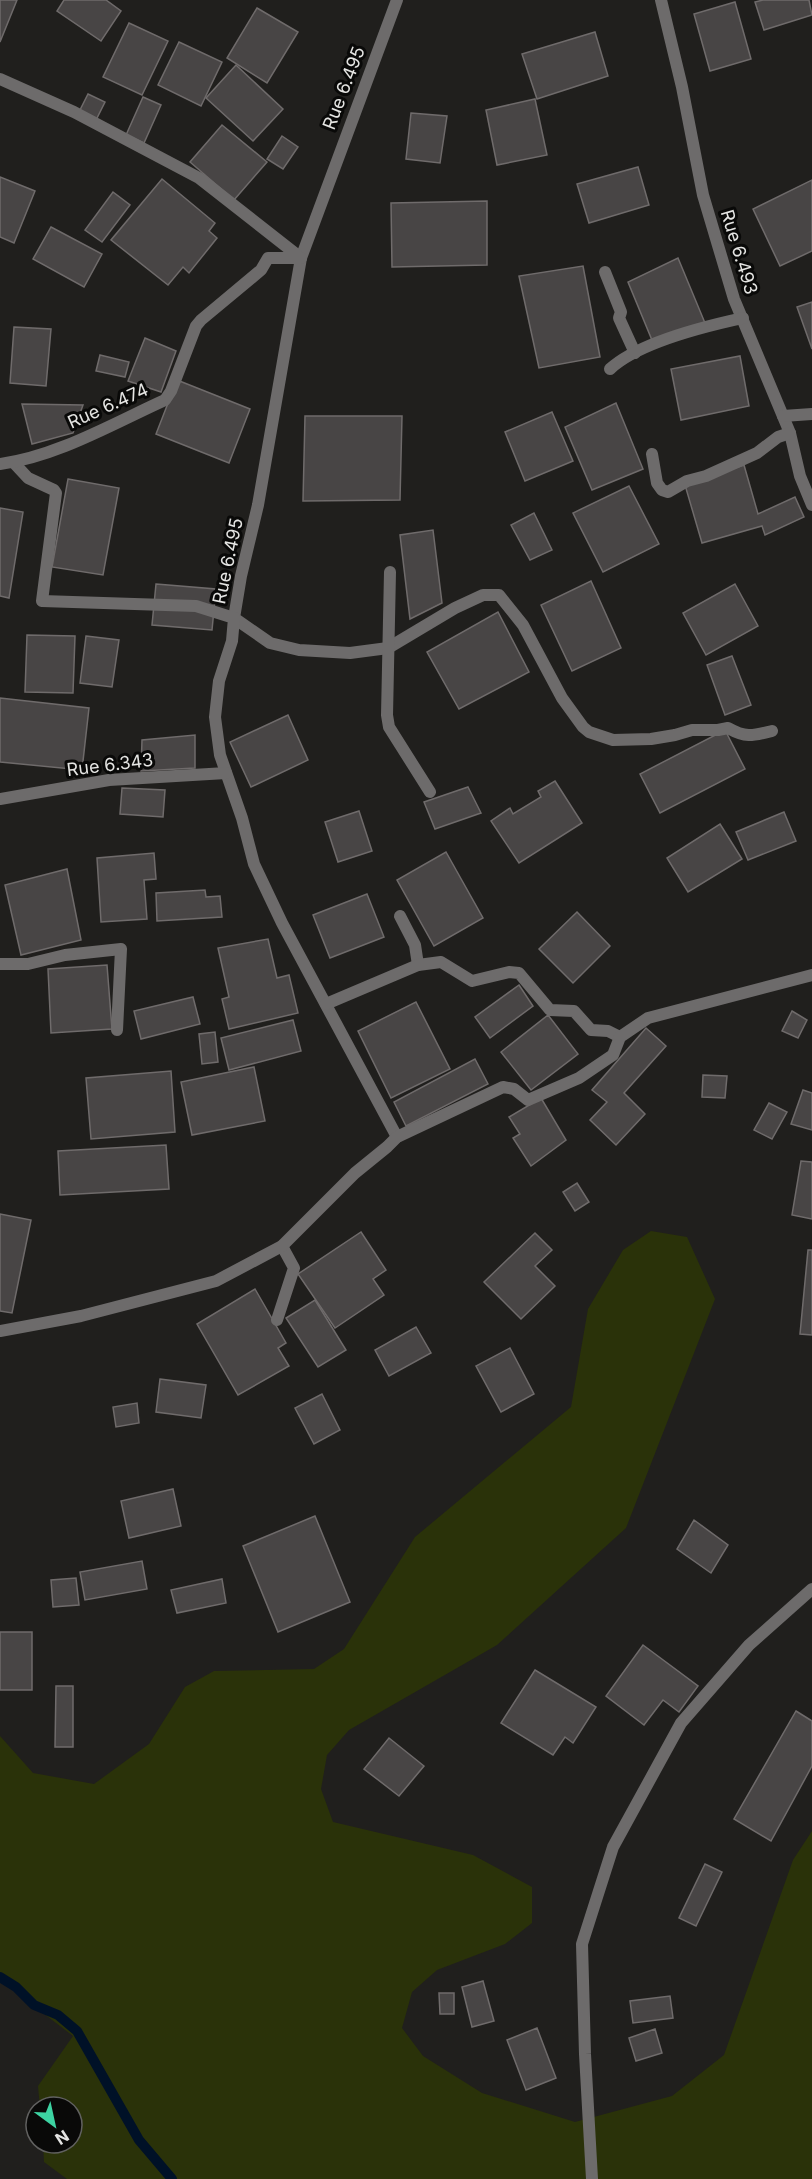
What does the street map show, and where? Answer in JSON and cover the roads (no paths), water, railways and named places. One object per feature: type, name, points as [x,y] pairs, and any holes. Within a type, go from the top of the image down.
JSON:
[{"type":"street","name":"Rue 6.495","points":[[397,0],[301,258],[258,505],[241,576],[234,618],[270,643],[299,650],[350,653],[388,648],[455,608],[483,595],[499,595],[523,625],[562,698],[589,732],[613,740],[651,739],[692,730],[728,728],[741,735],[752,736],[772,731]]},
{"type":"street","name":"Rue 6.493","points":[[661,0],[682,87],[703,195],[734,299],[790,433],[801,476],[812,505]]},
{"type":"street","points":[[0,79],[74,112],[199,178],[301,258]]},
{"type":"street","name":"Rue 6.474","points":[[0,465],[60,447],[165,400],[171,391],[196,326],[201,320],[261,270],[268,258],[301,258]]},
{"type":"street","points":[[605,272],[621,312],[619,318],[635,353]]},
{"type":"street","points":[[610,369],[618,361],[635,353],[701,327],[743,318]]},
{"type":"street","points":[[783,416],[812,414]]},
{"type":"street","points":[[652,454],[657,483],[662,490],[668,492],[687,481],[706,476],[757,453],[778,437],[790,433]]},
{"type":"street","points":[[14,462],[28,478],[54,490],[56,494],[42,602],[196,606],[234,618],[232,641],[219,681],[215,717],[220,756],[242,818],[254,864],[282,923],[396,1137]]},
{"type":"street","points":[[390,572],[388,727],[430,792]]},
{"type":"street","name":"Rue 6.343","points":[[0,799],[109,780],[226,773]]},
{"type":"street","points":[[400,916],[415,945],[418,965]]},
{"type":"street","points":[[0,964],[28,964],[65,955],[121,949],[117,1030]]},
{"type":"street","points":[[326,1004],[418,965],[441,963],[472,981],[509,972],[519,973],[550,1010],[574,1011],[591,1030],[608,1031],[620,1037]]},
{"type":"street","points":[[0,1331],[81,1316],[216,1281],[282,1246],[355,1173],[396,1137],[503,1087],[514,1089],[528,1100],[579,1078],[613,1055],[620,1037],[648,1018],[812,975]]},
{"type":"street","points":[[277,1320],[294,1268],[282,1246]]},
{"type":"street","points":[[591,2179],[582,1944],[613,1847],[681,1723],[749,1645],[812,1589]]},
{"type":"waterway","points":[[0,1977],[16,1987],[34,2005],[58,2015],[77,2031],[139,2140],[172,2179]]}]
